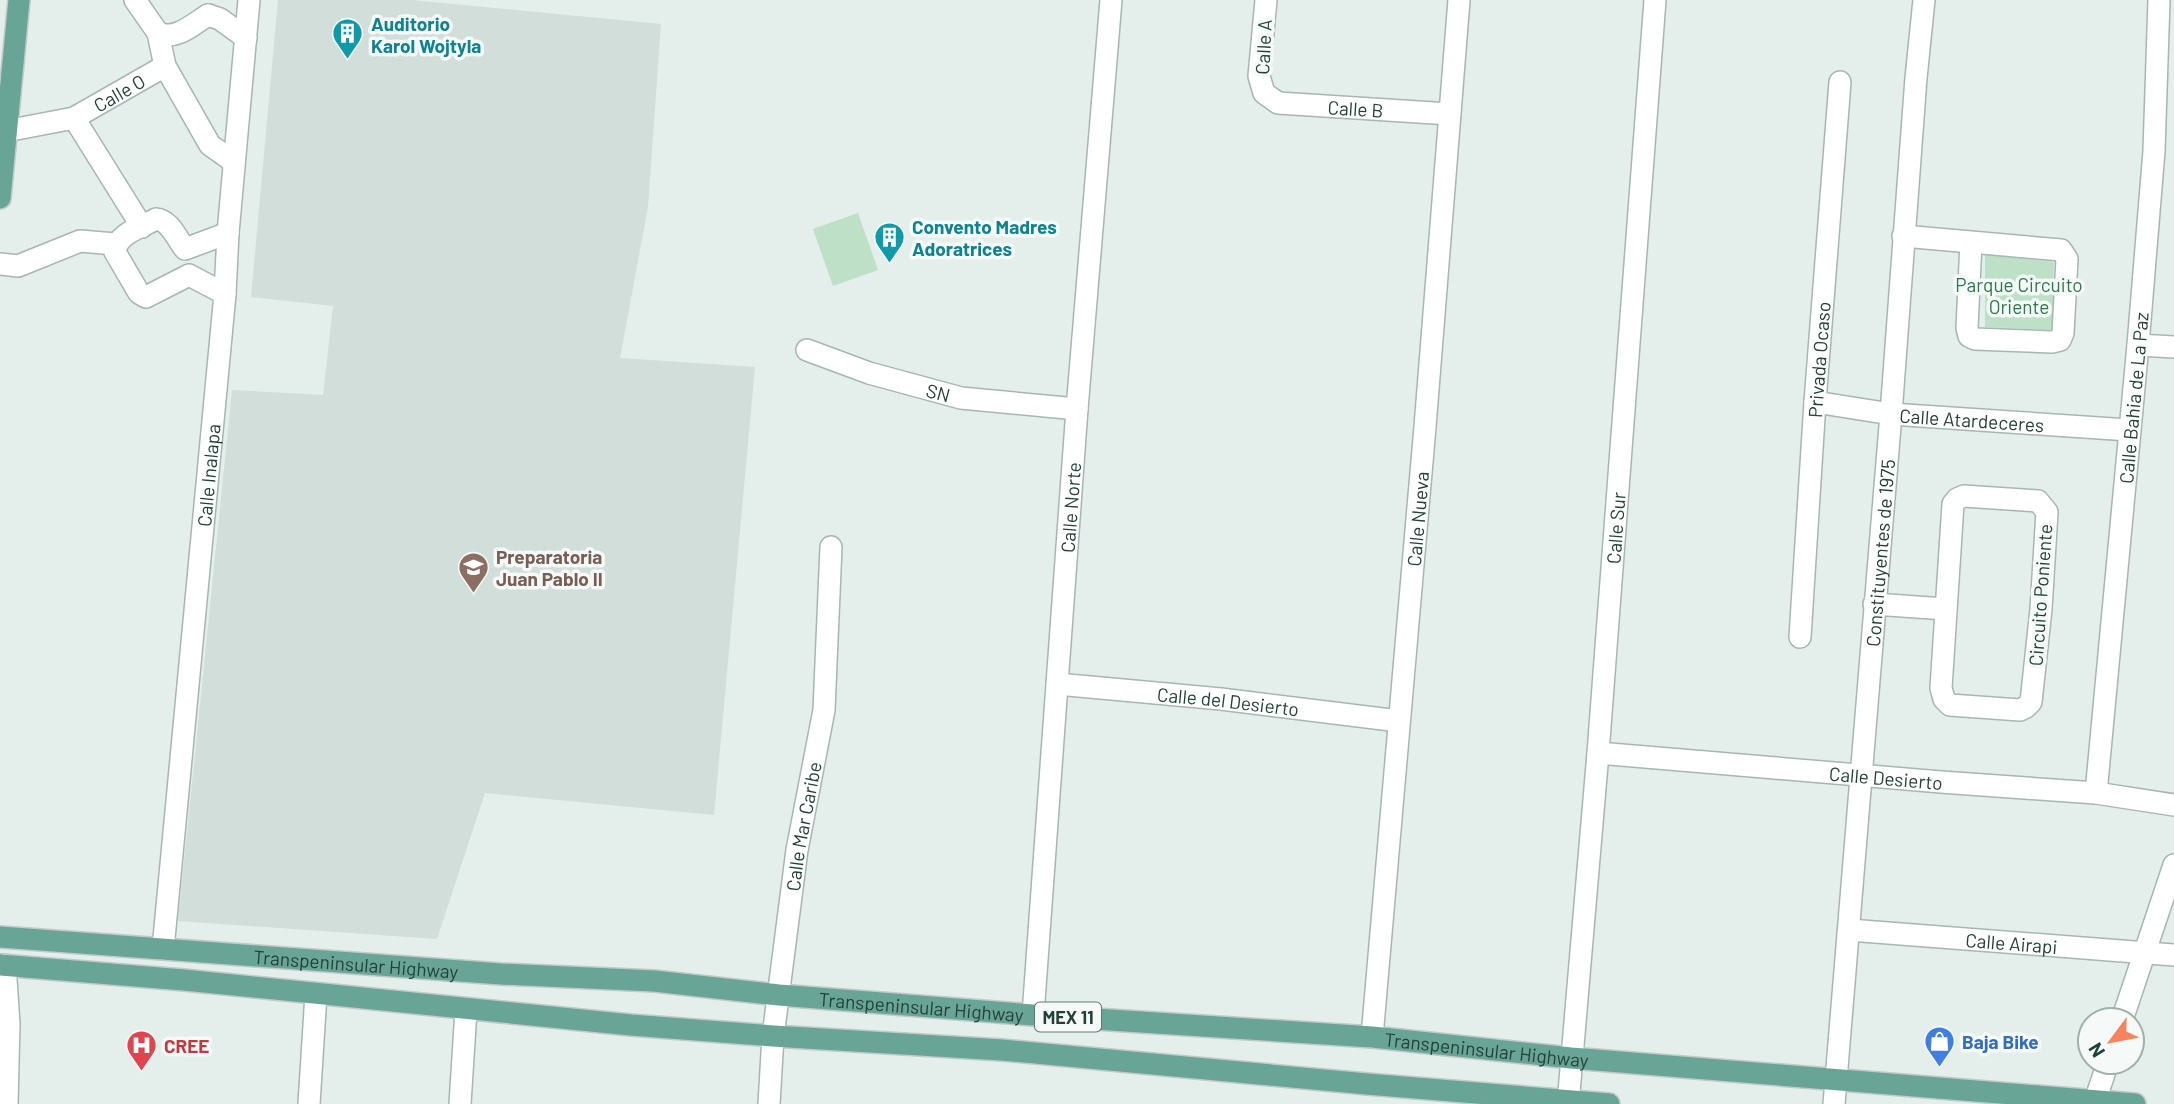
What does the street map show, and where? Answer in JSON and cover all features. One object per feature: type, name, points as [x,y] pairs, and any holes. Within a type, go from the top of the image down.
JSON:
[{"type":"main road","points":[[0,198],[3,131],[19,0]]},
{"type":"main road","name":"Transpeninsular Highway","points":[[0,937],[501,974],[654,981],[779,995],[1033,1015],[1372,1037],[1572,1058],[2135,1104]]},
{"type":"main road","name":"Transpeninsular Highway","points":[[2,959],[466,1010],[773,1036],[1002,1050],[1609,1104]]},
{"type":"street","points":[[135,0],[158,33],[164,66],[211,145],[234,162]]},
{"type":"street","name":"Calle Inalapa","points":[[163,949],[250,0]]},
{"type":"street","name":"Calle Norte","points":[[1033,1015],[1077,409],[1111,0]]},
{"type":"street","name":"Calle A","points":[[1264,93],[1259,76],[1266,0]]},
{"type":"street","name":"Calle Nueva","points":[[1372,1037],[1459,0]]},
{"type":"street","name":"Calle Sur","points":[[1568,1102],[1598,753],[1655,0]]},
{"type":"street","name":"Constituyentes de 1975","points":[[1834,1104],[1924,0]]},
{"type":"street","name":"Calle Bahia de La Paz","points":[[2096,793],[2154,151],[2159,0]]},
{"type":"street","points":[[158,33],[166,37],[177,34],[207,7],[246,38]]},
{"type":"street","name":"Calle O","points":[[3,131],[74,118],[164,66]]},
{"type":"street","name":"Privada Ocaso","points":[[1800,637],[1840,82]]},
{"type":"street","name":"Calle B","points":[[1264,93],[1278,103],[1450,114]]},
{"type":"street","points":[[74,118],[142,227]]},
{"type":"street","points":[[156,219],[162,220],[185,249],[189,275],[146,297],[139,293],[115,252],[115,244],[120,238],[156,219]]},
{"type":"street","points":[[185,249],[228,233]]},
{"type":"street","points":[[1903,236],[2061,250],[2067,259],[2063,333],[2060,340],[1975,340],[1969,336],[1970,242]]},
{"type":"street","points":[[0,264],[18,266],[79,241],[115,244]]},
{"type":"street","points":[[189,275],[225,294]]},
{"type":"street","points":[[2138,345],[2174,347]]},
{"type":"street","name":"SN","points":[[807,350],[869,373],[961,398],[1077,409]]},
{"type":"street","name":"Calle Atardeceres","points":[[1815,402],[1891,414],[2129,430]]},
{"type":"street","name":"Circuito Poniente","points":[[1964,496],[2038,500],[2044,505],[2047,512],[2041,609],[2031,702],[2026,708],[2020,710],[1950,705],[1944,699],[1941,688],[1944,608],[1953,505],[1957,499],[1964,496]]},
{"type":"street","name":"Calle Mar Caribe","points":[[769,1104],[773,1036],[797,850],[824,710],[831,547]]},
{"type":"street","points":[[1874,604],[1944,608]]},
{"type":"street","name":"Calle del Desierto","points":[[1056,684],[1221,699],[1399,721]]},
{"type":"street","name":"Calle Desierto","points":[[1598,753],[2096,793],[2174,805]]},
{"type":"street","points":[[2126,1006],[2174,864]]},
{"type":"street","name":"Calle Airapi","points":[[1849,930],[2174,955]]},
{"type":"street","points":[[2,959],[9,995],[7,1104]]},
{"type":"street","points":[[309,1104],[316,994]]},
{"type":"street","points":[[460,1104],[466,1010]]},
{"type":"street","points":[[2095,1101],[2103,1076]]},
{"type":"shaded area","name":"Preparatoria Juan Pablo II","points":[[278,0],[412,0],[661,24],[648,207],[620,358],[755,367],[714,815],[485,793],[437,939],[178,921],[232,390],[323,395],[333,306],[251,297]]},
{"type":"green space","points":[[858,213],[878,270],[833,286],[813,229]]},
{"type":"green space","name":"Parque Circuito Oriente","points":[[1985,254],[2054,262],[2052,330],[1985,327]]},
{"type":"place","name":"Auditorio Karol Wojtyla","points":[[348,61]]},
{"type":"place","name":"Convento Madres Adoratrices","points":[[889,264]]},
{"type":"place","name":"Preparatoria Juan Pablo II","points":[[473,594]]},
{"type":"place","name":"Baja Bike","points":[[1939,1068]]},
{"type":"place","name":"CREE","points":[[141,1072]]}]
